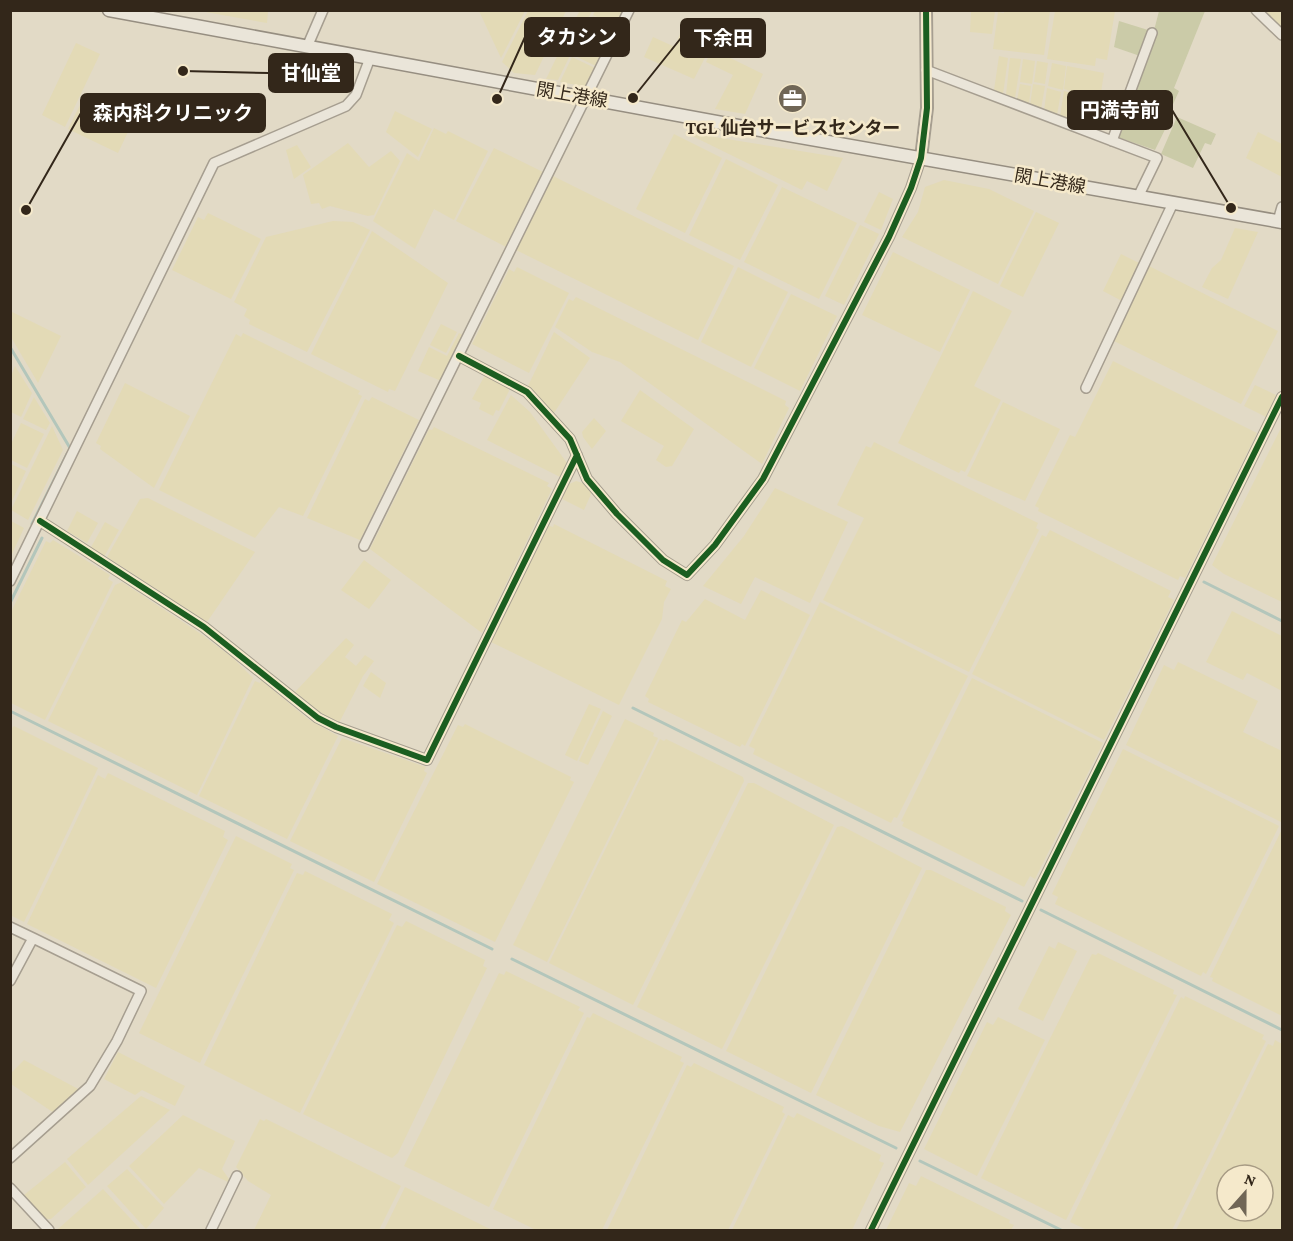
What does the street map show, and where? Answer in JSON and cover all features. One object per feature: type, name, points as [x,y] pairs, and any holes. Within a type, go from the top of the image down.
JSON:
[{"type":"main road","name":"閖上港線","points":[[109,10],[1280,221]]},
{"type":"street","points":[[307,47],[323,10]]},
{"type":"street","points":[[364,546],[629,10]]},
{"type":"street","points":[[459,356],[527,392],[570,439],[587,479],[617,514],[663,560],[687,575],[715,545],[763,479],[889,237],[911,188],[921,158],[927,108],[926,10]]},
{"type":"street","points":[[1256,10],[1282,35]]},
{"type":"street","points":[[1112,141],[1152,33]]},
{"type":"street","points":[[10,581],[214,163],[346,106],[356,95],[370,58]]},
{"type":"street","points":[[926,70],[1157,158],[1138,197]]},
{"type":"street","points":[[1086,388],[1173,203]]},
{"type":"street","points":[[1280,221],[1282,207]]},
{"type":"street","points":[[871,1230],[1282,397]]},
{"type":"street","points":[[40,521],[204,627],[318,718],[336,727],[427,760],[577,455]]},
{"type":"street","points":[[10,927],[141,991],[117,1041],[90,1086],[10,1158]]},
{"type":"street","points":[[10,981],[33,938]]},
{"type":"street","points":[[211,1230],[237,1176]]},
{"type":"street","points":[[10,1188],[49,1230]]},
{"type":"shaded area","points":[[580,10],[592,11],[581,33],[571,28]]},
{"type":"shaded area","points":[[200,11],[268,11],[267,23]]},
{"type":"shaded area","points":[[479,11],[525,11],[501,58]]},
{"type":"shaded area","points":[[528,11],[566,11],[535,75],[514,73],[502,62]]},
{"type":"shaded area","points":[[595,11],[626,11],[618,27],[593,15]]},
{"type":"shaded area","points":[[971,11],[995,11],[992,34],[970,32]]},
{"type":"shaded area","points":[[1004,11],[1050,11],[1044,55],[993,49],[998,12],[1004,13]]},
{"type":"shaded area","points":[[1055,11],[1115,11],[1107,60],[1096,58],[1095,66],[1047,59]]},
{"type":"shaded area","points":[[1261,11],[1282,11],[1281,29]]},
{"type":"shaded area","points":[[593,16],[617,28],[608,47],[583,35]]},
{"type":"shaded area","points":[[570,30],[580,35],[558,80],[546,79]]},
{"type":"shaded area","points":[[680,34],[710,48],[694,79],[644,57],[653,37],[675,47]]},
{"type":"shaded area","points":[[582,36],[607,48],[598,67],[573,55]]},
{"type":"shaded area","points":[[76,43],[100,54],[65,127],[42,115]]},
{"type":"shaded area","points":[[712,49],[763,74],[745,114],[715,109],[733,75],[706,62]]},
{"type":"shaded area","points":[[999,56],[1008,58],[1003,94],[994,90]]},
{"type":"shaded area","points":[[572,57],[597,69],[588,87],[560,82]]},
{"type":"shaded area","points":[[1010,58],[1021,59],[1015,98],[1006,95]]},
{"type":"shaded area","points":[[1023,59],[1035,61],[1032,84],[1020,82]]},
{"type":"shaded area","points":[[1037,61],[1048,63],[1045,84],[1034,82]]},
{"type":"shaded area","points":[[1052,63],[1066,66],[1063,90],[1048,86]]},
{"type":"shaded area","points":[[1067,66],[1104,73],[1095,130],[1074,122],[1078,93],[1064,89]]},
{"type":"shaded area","points":[[1020,84],[1031,86],[1029,104],[1017,100]]},
{"type":"shaded area","points":[[1033,84],[1045,86],[1041,109],[1030,105]]},
{"type":"shaded area","points":[[1047,88],[1061,92],[1057,115],[1044,111]]},
{"type":"shaded area","points":[[1064,91],[1076,94],[1072,120],[1060,116]]},
{"type":"shaded area","points":[[86,93],[135,117],[118,153],[68,129]]},
{"type":"shaded area","points":[[395,111],[432,129],[418,157],[386,132]]},
{"type":"shaded area","points":[[434,128],[446,134],[448,131],[488,151],[454,220],[434,209],[415,249],[373,221],[407,153],[419,161]]},
{"type":"shaded area","points":[[684,132],[843,158],[827,191],[807,181],[802,190]]},
{"type":"shaded area","points":[[1258,132],[1282,144],[1282,177],[1246,158]]},
{"type":"shaded area","points":[[674,134],[722,158],[685,233],[636,209]]},
{"type":"shaded area","points":[[348,143],[369,167],[391,151],[400,161],[374,215],[368,216],[330,206],[322,209],[319,203],[311,204],[303,175]]},
{"type":"shaded area","points":[[297,145],[311,167],[294,179],[286,150]]},
{"type":"shaded area","points":[[494,148],[545,173],[508,248],[456,221]]},
{"type":"shaded area","points":[[726,159],[778,185],[740,260],[689,235]]},
{"type":"shaded area","points":[[553,176],[734,266],[698,340],[516,250]]},
{"type":"shaded area","points":[[944,180],[989,189],[1034,211],[998,284],[902,237],[918,212],[925,187]]},
{"type":"shaded area","points":[[782,187],[857,223],[819,299],[744,262]]},
{"type":"shaded area","points":[[879,192],[893,199],[881,230],[864,222]]},
{"type":"shaded area","points":[[1036,212],[1059,223],[1023,297],[1000,286]]},
{"type":"shaded area","points":[[208,213],[261,239],[231,299],[172,270],[198,217],[204,220]]},
{"type":"shaded area","points":[[333,221],[353,222],[370,230],[307,352],[249,324],[250,320],[244,316],[247,309],[234,302],[266,237]]},
{"type":"shaded area","points":[[860,225],[879,234],[844,305],[825,296]]},
{"type":"shaded area","points":[[1235,228],[1258,232],[1228,299],[1202,287],[1212,268],[1221,260]]},
{"type":"shaded area","points":[[372,231],[448,283],[395,391],[389,389],[388,392],[311,354]]},
{"type":"shaded area","points":[[893,252],[970,290],[940,352],[862,315]]},
{"type":"shaded area","points":[[1121,254],[1141,264],[1122,301],[1103,291]]},
{"type":"shaded area","points":[[1149,266],[1278,331],[1241,404],[1112,340]]},
{"type":"shaded area","points":[[517,267],[569,293],[529,373],[472,344],[509,269],[514,272]]},
{"type":"shaded area","points":[[738,267],[788,292],[751,367],[701,342]]},
{"type":"shaded area","points":[[973,291],[1012,311],[974,386],[1001,400],[965,472],[961,470],[959,473],[898,443]]},
{"type":"shaded area","points":[[791,294],[837,316],[800,391],[754,368]]},
{"type":"shaded area","points":[[576,297],[786,401],[785,405],[789,408],[762,464],[620,362],[592,352],[555,327],[569,299],[573,301]]},
{"type":"shaded area","points":[[10,311],[61,336],[38,383],[11,337]]},
{"type":"shaded area","points":[[441,324],[457,332],[446,353],[430,345]]},
{"type":"shaded area","points":[[554,332],[590,358],[552,416],[527,388]]},
{"type":"shaded area","points":[[243,333],[360,391],[358,394],[362,396],[303,516],[279,507],[255,538],[159,490],[236,334],[241,337]]},
{"type":"shaded area","points":[[459,333],[463,335],[441,381],[418,371],[429,347],[447,356]]},
{"type":"shaded area","points":[[1113,361],[1257,433],[1185,578],[1180,576],[1178,580],[1038,511],[1039,508],[1035,506],[1070,435],[1075,437]]},
{"type":"shaded area","points":[[15,366],[32,393],[21,417],[11,412],[11,376]]},
{"type":"shaded area","points":[[485,375],[508,386],[509,391],[499,411],[496,410],[493,416],[479,409],[481,403],[472,399]]},
{"type":"shaded area","points":[[125,383],[190,416],[154,488],[100,449],[101,446],[96,443]]},
{"type":"shaded area","points":[[1255,385],[1276,395],[1266,417],[1244,406]]},
{"type":"shaded area","points":[[640,390],[694,429],[672,466],[666,467],[656,460],[664,446],[621,421]]},
{"type":"shaded area","points":[[511,395],[530,412],[567,463],[560,477],[487,440]]},
{"type":"shaded area","points":[[34,397],[50,423],[46,430],[23,419]]},
{"type":"shaded area","points":[[372,397],[419,420],[360,540],[307,518],[365,399],[369,401]]},
{"type":"shaded area","points":[[1003,402],[1060,429],[1025,501],[967,476]]},
{"type":"shaded area","points":[[594,418],[606,431],[592,449],[582,432]]},
{"type":"shaded area","points":[[21,423],[44,434],[27,468],[11,460],[11,444]]},
{"type":"shaded area","points":[[52,426],[63,450],[28,520],[11,510]]},
{"type":"shaded area","points":[[1282,426],[1282,602],[1224,574],[1212,565]]},
{"type":"shaded area","points":[[434,427],[549,483],[547,486],[552,489],[482,633],[370,549],[429,429],[432,430]]},
{"type":"shaded area","points":[[874,442],[1038,523],[1036,528],[1039,530],[969,672],[823,600],[864,518],[837,505],[866,446],[871,448]]},
{"type":"shaded area","points":[[11,464],[26,471],[11,503]]},
{"type":"shaded area","points":[[576,481],[583,483],[592,492],[584,510],[560,498],[567,485]]},
{"type":"shaded area","points":[[775,488],[848,522],[810,603],[755,577],[741,604],[703,586],[744,536]]},
{"type":"shaded area","points":[[148,498],[255,552],[207,622],[107,557],[140,499]]},
{"type":"shaded area","points":[[77,511],[98,523],[87,543],[67,531]]},
{"type":"shaded area","points":[[11,521],[24,528],[11,556]]},
{"type":"shaded area","points":[[105,522],[119,530],[104,557],[90,549]]},
{"type":"shaded area","points":[[554,524],[667,581],[665,586],[671,589],[664,602],[662,619],[619,705],[491,642],[547,525],[553,527]]},
{"type":"shaded area","points":[[1050,530],[1171,591],[1168,597],[1174,600],[1104,740],[972,674],[1042,535],[1046,537]]},
{"type":"shaded area","points":[[53,540],[110,575],[108,579],[113,582],[45,720],[11,703],[10,614],[46,541],[50,543]]},
{"type":"shaded area","points":[[364,560],[391,580],[369,609],[341,590]]},
{"type":"shaded area","points":[[122,582],[201,634],[233,658],[253,678],[197,795],[48,721],[115,585]]},
{"type":"shaded area","points":[[761,590],[810,615],[745,746],[742,744],[740,747],[648,702],[649,699],[645,696],[682,620],[686,622],[705,599],[745,620]]},
{"type":"shaded area","points":[[820,602],[968,676],[897,818],[894,817],[891,823],[753,754],[755,749],[749,746]]},
{"type":"shaded area","points":[[1232,611],[1282,636],[1282,691],[1247,673],[1243,680],[1206,662]]},
{"type":"shaded area","points":[[346,638],[354,645],[345,657],[356,666],[365,655],[374,661],[363,676],[339,723],[316,710],[295,692]]},
{"type":"shaded area","points":[[1178,662],[1258,701],[1243,732],[1282,751],[1281,822],[1126,745],[1164,665],[1174,670]]},
{"type":"shaded area","points":[[371,672],[386,683],[380,698],[363,686]]},
{"type":"shaded area","points":[[972,678],[1103,743],[1035,879],[1030,876],[1024,887],[902,826],[904,822],[901,821]]},
{"type":"shaded area","points":[[261,680],[308,719],[338,736],[287,839],[199,796],[255,681],[260,683]]},
{"type":"shaded area","points":[[589,704],[601,709],[577,761],[565,755]]},
{"type":"shaded area","points":[[603,711],[612,716],[588,765],[579,761]]},
{"type":"shaded area","points":[[625,719],[654,733],[653,736],[658,738],[547,962],[513,945]]},
{"type":"shaded area","points":[[465,724],[571,777],[570,780],[574,782],[495,942],[377,884],[458,725],[463,727]]},
{"type":"shaded area","points":[[14,726],[98,768],[24,922],[10,915],[10,730]]},
{"type":"shaded area","points":[[342,738],[426,767],[424,771],[427,773],[374,882],[290,841]]},
{"type":"shaded area","points":[[660,739],[664,741],[666,739],[743,777],[744,781],[633,1005],[549,963]]},
{"type":"shaded area","points":[[1123,749],[1279,826],[1206,974],[1203,972],[1201,976],[1055,904],[1058,897],[1052,894]]},
{"type":"shaded area","points":[[108,773],[225,831],[223,837],[228,840],[156,988],[27,924],[98,775],[105,779]]},
{"type":"shaded area","points":[[748,783],[754,783],[834,825],[722,1049],[637,1007]]},
{"type":"shaded area","points":[[842,826],[922,868],[811,1093],[726,1051],[837,827]]},
{"type":"shaded area","points":[[1282,829],[1282,1016],[1212,981],[1213,978],[1210,977]]},
{"type":"shaded area","points":[[236,836],[292,864],[290,868],[294,870],[200,1063],[139,1033]]},
{"type":"shaded area","points":[[926,870],[931,870],[1006,907],[1005,911],[1011,915],[900,1132],[879,1126],[816,1095]]},
{"type":"shaded area","points":[[305,871],[392,914],[389,920],[394,923],[300,1113],[204,1065],[297,873],[303,875]]},
{"type":"shaded area","points":[[406,921],[485,960],[483,966],[487,968],[398,1153],[392,1158],[303,1114],[397,925],[402,927]]},
{"type":"shaded area","points":[[1058,942],[1077,951],[1043,1021],[1018,1009],[1049,946],[1055,949]]},
{"type":"shaded area","points":[[1098,953],[1174,990],[1173,994],[1177,995],[1066,1220],[981,1178],[1092,954]]},
{"type":"shaded area","points":[[506,971],[580,1007],[578,1010],[584,1013],[489,1207],[404,1166],[499,973],[504,975]]},
{"type":"shaded area","points":[[1185,996],[1264,1035],[1262,1039],[1266,1041],[1172,1230],[1087,1230],[1070,1222],[1181,997],[1184,999]]},
{"type":"shaded area","points":[[593,1013],[682,1057],[680,1061],[684,1063],[602,1230],[536,1230],[493,1209],[587,1017],[590,1018]]},
{"type":"shaded area","points":[[998,1017],[1045,1040],[977,1176],[924,1149],[987,1022],[993,1025]]},
{"type":"shaded area","points":[[1275,1040],[1282,1044],[1282,1230],[1176,1230],[1268,1044],[1273,1046]]},
{"type":"shaded area","points":[[118,1052],[185,1086],[175,1106],[142,1090],[135,1095],[104,1079]]},
{"type":"shaded area","points":[[24,1060],[80,1090],[54,1113],[11,1084],[11,1073]]},
{"type":"shaded area","points":[[694,1063],[784,1107],[782,1112],[785,1114],[728,1230],[607,1230],[687,1065],[691,1067]]},
{"type":"shaded area","points":[[141,1096],[170,1110],[88,1185],[67,1159]]},
{"type":"shaded area","points":[[797,1113],[881,1155],[879,1161],[884,1163],[852,1230],[732,1230],[788,1115],[794,1118]]},
{"type":"shaded area","points":[[183,1115],[235,1141],[222,1169],[229,1179],[228,1182],[199,1168],[164,1204],[129,1166]]},
{"type":"shaded area","points":[[260,1119],[264,1121],[266,1119],[401,1186],[379,1230],[254,1230],[271,1195],[248,1181],[236,1167]]},
{"type":"shaded area","points":[[65,1162],[86,1187],[51,1219],[46,1219],[24,1195]]},
{"type":"shaded area","points":[[127,1169],[164,1208],[146,1229],[107,1186]]},
{"type":"shaded area","points":[[921,1176],[1010,1220],[1009,1223],[1014,1225],[1011,1230],[886,1230],[909,1183],[916,1186]]},
{"type":"shaded area","points":[[405,1187],[492,1230],[384,1230]]},
{"type":"shaded area","points":[[103,1189],[141,1230],[58,1229]]},
{"type":"green space","points":[[1159,11],[1205,11],[1174,88],[1179,91],[1170,111],[1173,113],[1155,150],[1117,137],[1147,58]]},
{"type":"green space","points":[[1119,21],[1148,30],[1140,56],[1114,47]]},
{"type":"green space","points":[[1177,117],[1216,134],[1211,145],[1205,143],[1193,168],[1161,154]]},
{"type":"waterway","points":[[10,347],[70,448]]},
{"type":"waterway","points":[[32,524],[67,454]]},
{"type":"waterway","points":[[10,603],[42,538]]},
{"type":"waterway","points":[[1204,582],[1282,621]]},
{"type":"waterway","points":[[633,708],[1022,901]]},
{"type":"waterway","points":[[10,711],[492,949]]},
{"type":"waterway","points":[[1041,910],[1282,1030]]},
{"type":"waterway","points":[[512,959],[896,1148]]},
{"type":"waterway","points":[[920,1161],[1061,1230]]},
{"type":"cycle path","points":[[459,356],[527,392],[570,439],[587,479],[617,514],[663,560],[687,575],[715,545],[763,479],[889,237],[911,188],[921,158],[927,108],[926,10]]},
{"type":"cycle path","points":[[871,1230],[1282,397]]},
{"type":"cycle path","points":[[40,521],[204,627],[318,718],[336,727],[427,760],[577,455]]},
{"type":"place","name":"甘仙堂","points":[[183,71]]},
{"type":"place","name":"下余田","points":[[633,98]]},
{"type":"place","name":"タカシン","points":[[497,99]]},
{"type":"place","name":"TGL 仙台サービスセンター","points":[[793,99]]},
{"type":"place","name":"円満寺前","points":[[1231,208]]},
{"type":"place","name":"森内科クリニック","points":[[26,210]]}]
